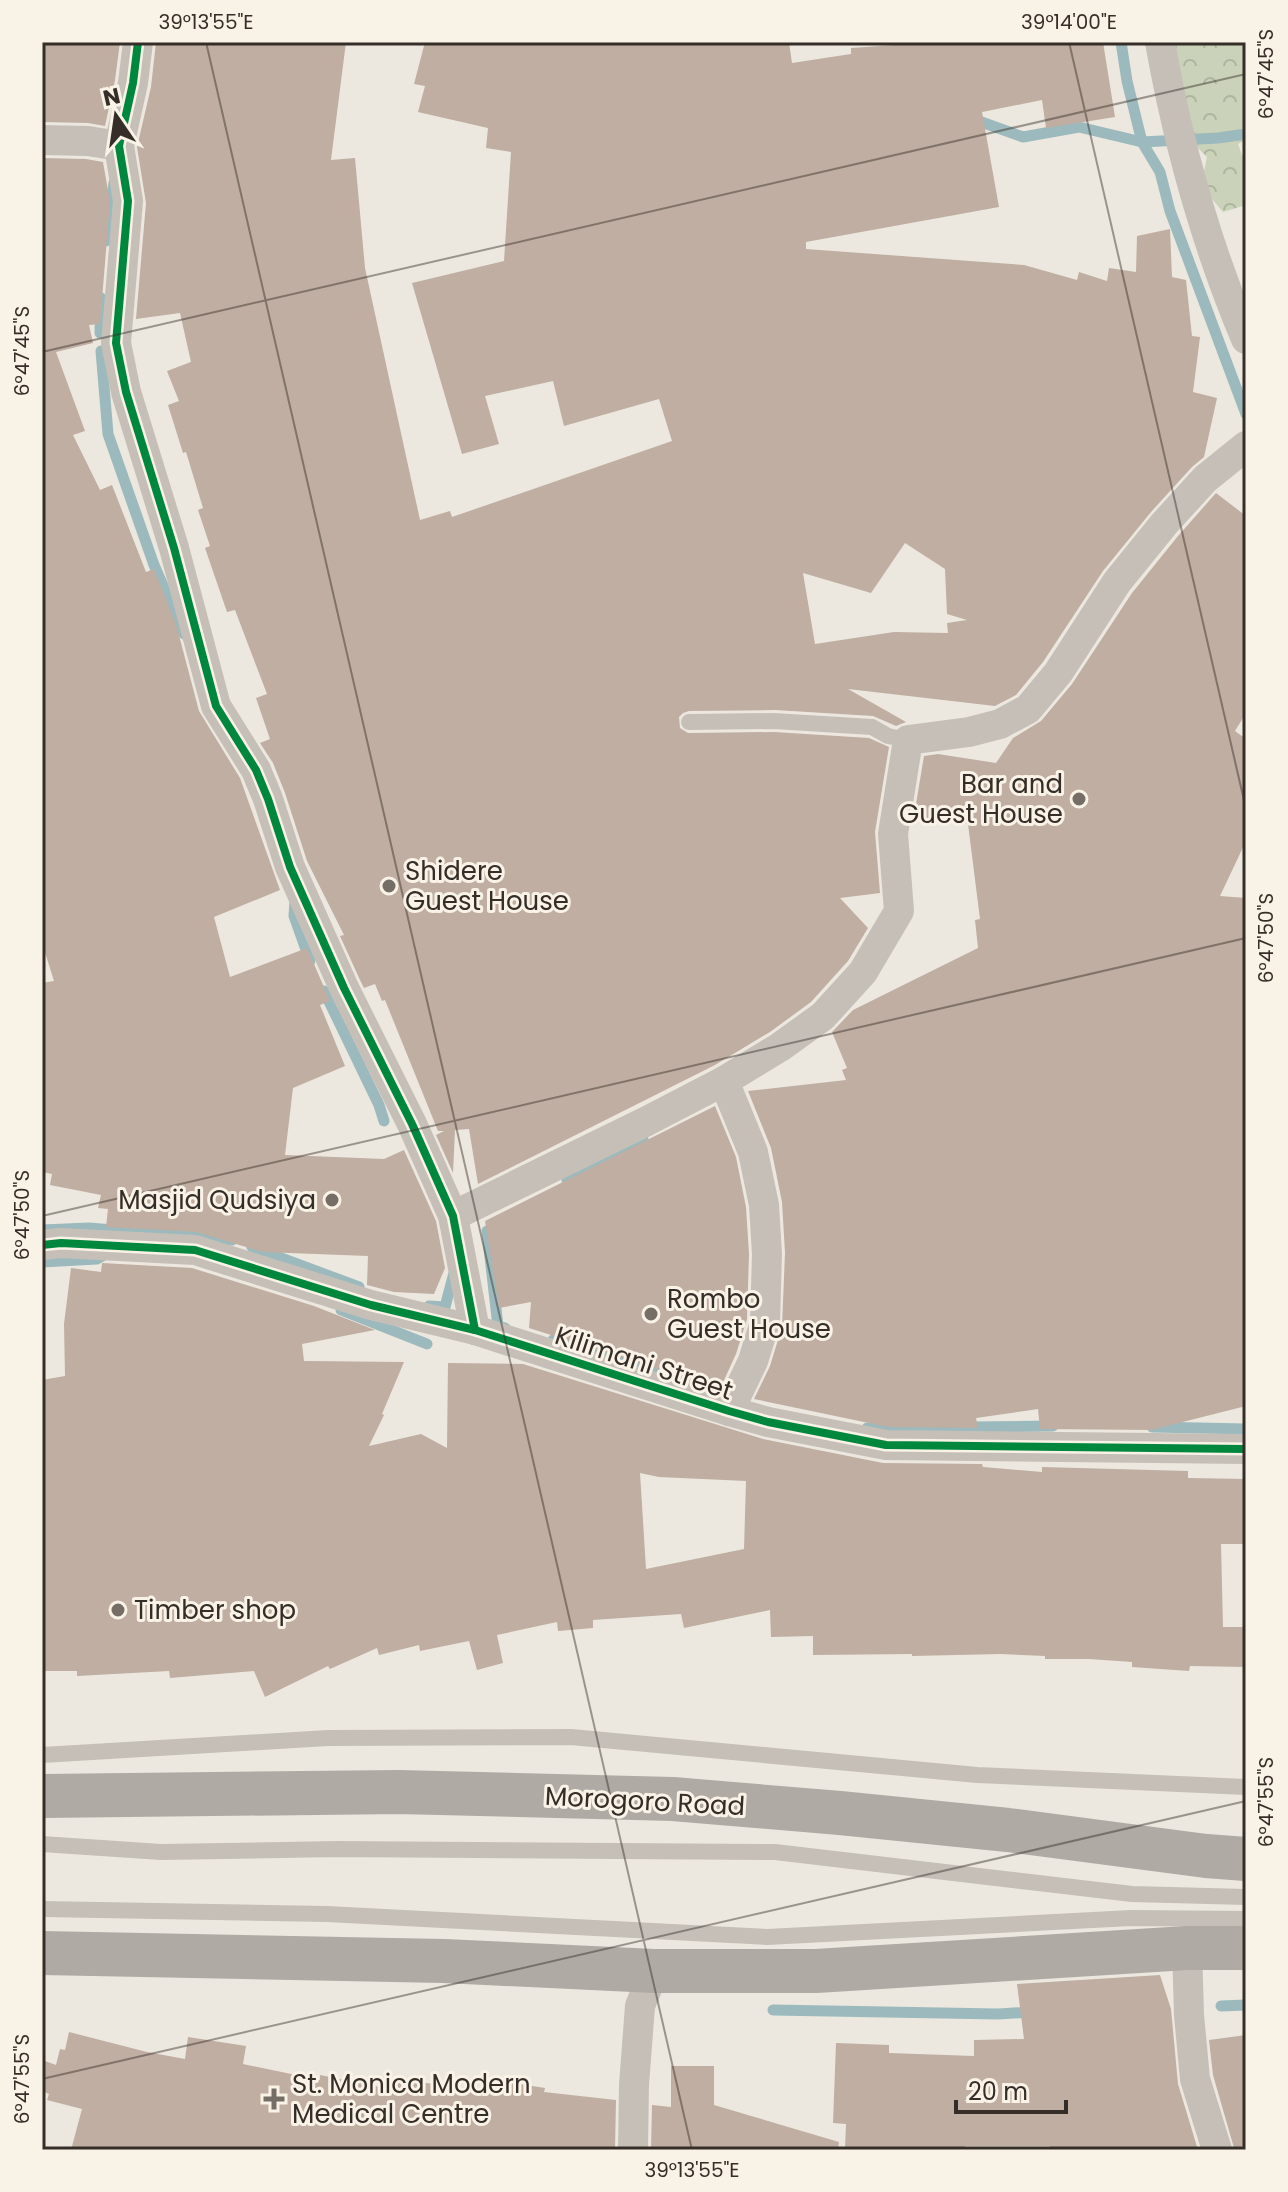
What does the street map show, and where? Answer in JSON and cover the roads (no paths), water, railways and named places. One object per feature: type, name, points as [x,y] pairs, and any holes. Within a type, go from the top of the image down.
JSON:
[{"type":"highway","name":"Morogoro Road","points":[[42,1796],[399,1792],[673,1799],[993,1828],[1246,1859]]},
{"type":"highway","points":[[42,1953],[444,1961],[654,1971],[816,1971],[1187,1948],[1246,1948]]},
{"type":"street","points":[[138,42],[133,83],[119,146],[128,201],[116,343],[126,392],[178,564],[216,706],[256,770],[290,867],[453,1216],[475,1330]]},
{"type":"street","points":[[1160,42],[1189,176],[1246,339]]},
{"type":"street","points":[[42,140],[88,141],[119,146]]},
{"type":"street","points":[[453,1216],[724,1081],[823,1016],[863,972],[899,911],[893,834],[908,740],[969,732],[1000,724],[1028,709],[1058,673],[1117,582],[1164,524],[1205,479],[1246,446]]},
{"type":"street","points":[[724,1081],[753,1152],[764,1205],[767,1254],[765,1322],[753,1361],[729,1411]]},
{"type":"street","name":"Kilimani Street","points":[[42,1245],[61,1243],[195,1250],[371,1305],[475,1330],[729,1411],[768,1422],[886,1445],[1246,1449]]},
{"type":"street","points":[[1187,1948],[1195,2079],[1217,2150]]},
{"type":"street","points":[[633,2150],[640,2006],[654,1971]]},
{"type":"lane","points":[[689,722],[774,721],[872,727],[888,736],[908,740]]},
{"type":"lane","points":[[42,1755],[328,1738],[571,1737],[977,1775],[1246,1787]]},
{"type":"lane","name":"Morogoro Road","points":[[42,1844],[161,1852],[337,1849],[775,1852],[1132,1894],[1246,1897]]},
{"type":"lane","points":[[42,1909],[327,1914],[767,1937],[1131,1918],[1246,1919]]},
{"type":"waterway","points":[[1121,42],[1142,142],[1160,172],[1170,211],[1246,414]]},
{"type":"waterway","points":[[973,119],[1023,137],[1079,127],[1142,142],[1246,134]]},
{"type":"waterway","points":[[106,241],[114,183]]},
{"type":"waterway","points":[[100,333],[101,298]]},
{"type":"waterway","points":[[101,351],[108,434],[154,565],[184,634]]},
{"type":"waterway","points":[[295,901],[294,916],[310,961]]},
{"type":"waterway","points":[[324,991],[384,1121]]},
{"type":"waterway","points":[[567,1180],[643,1139]]},
{"type":"waterway","points":[[42,1230],[89,1228],[232,1240]]},
{"type":"waterway","points":[[487,1231],[498,1326],[505,1328]]},
{"type":"waterway","points":[[252,1247],[359,1287]]},
{"type":"waterway","points":[[42,1262],[97,1259],[104,1255]]},
{"type":"waterway","points":[[429,1306],[445,1307],[454,1273]]},
{"type":"waterway","points":[[341,1310],[427,1344]]},
{"type":"waterway","points":[[553,1340],[610,1354],[700,1387]]},
{"type":"waterway","points":[[867,1428],[1053,1426]]},
{"type":"waterway","points":[[1152,1427],[1246,1429]]},
{"type":"waterway","points":[[1221,2006],[1246,2005]]},
{"type":"waterway","points":[[773,2010],[1033,2012]]},
{"type":"place","name":"Bar and Guest House","points":[[1079,799]]},
{"type":"place","name":"Shidere Guest House","points":[[389,886]]},
{"type":"place","name":"Masjid Qudsiya","points":[[332,1200]]},
{"type":"place","name":"Rombo Guest House","points":[[651,1314]]},
{"type":"place","name":"Timber shop","points":[[118,1610]]},
{"type":"place","name":"St. Monica Modern Medical Centre","points":[[274,2099]]}]
